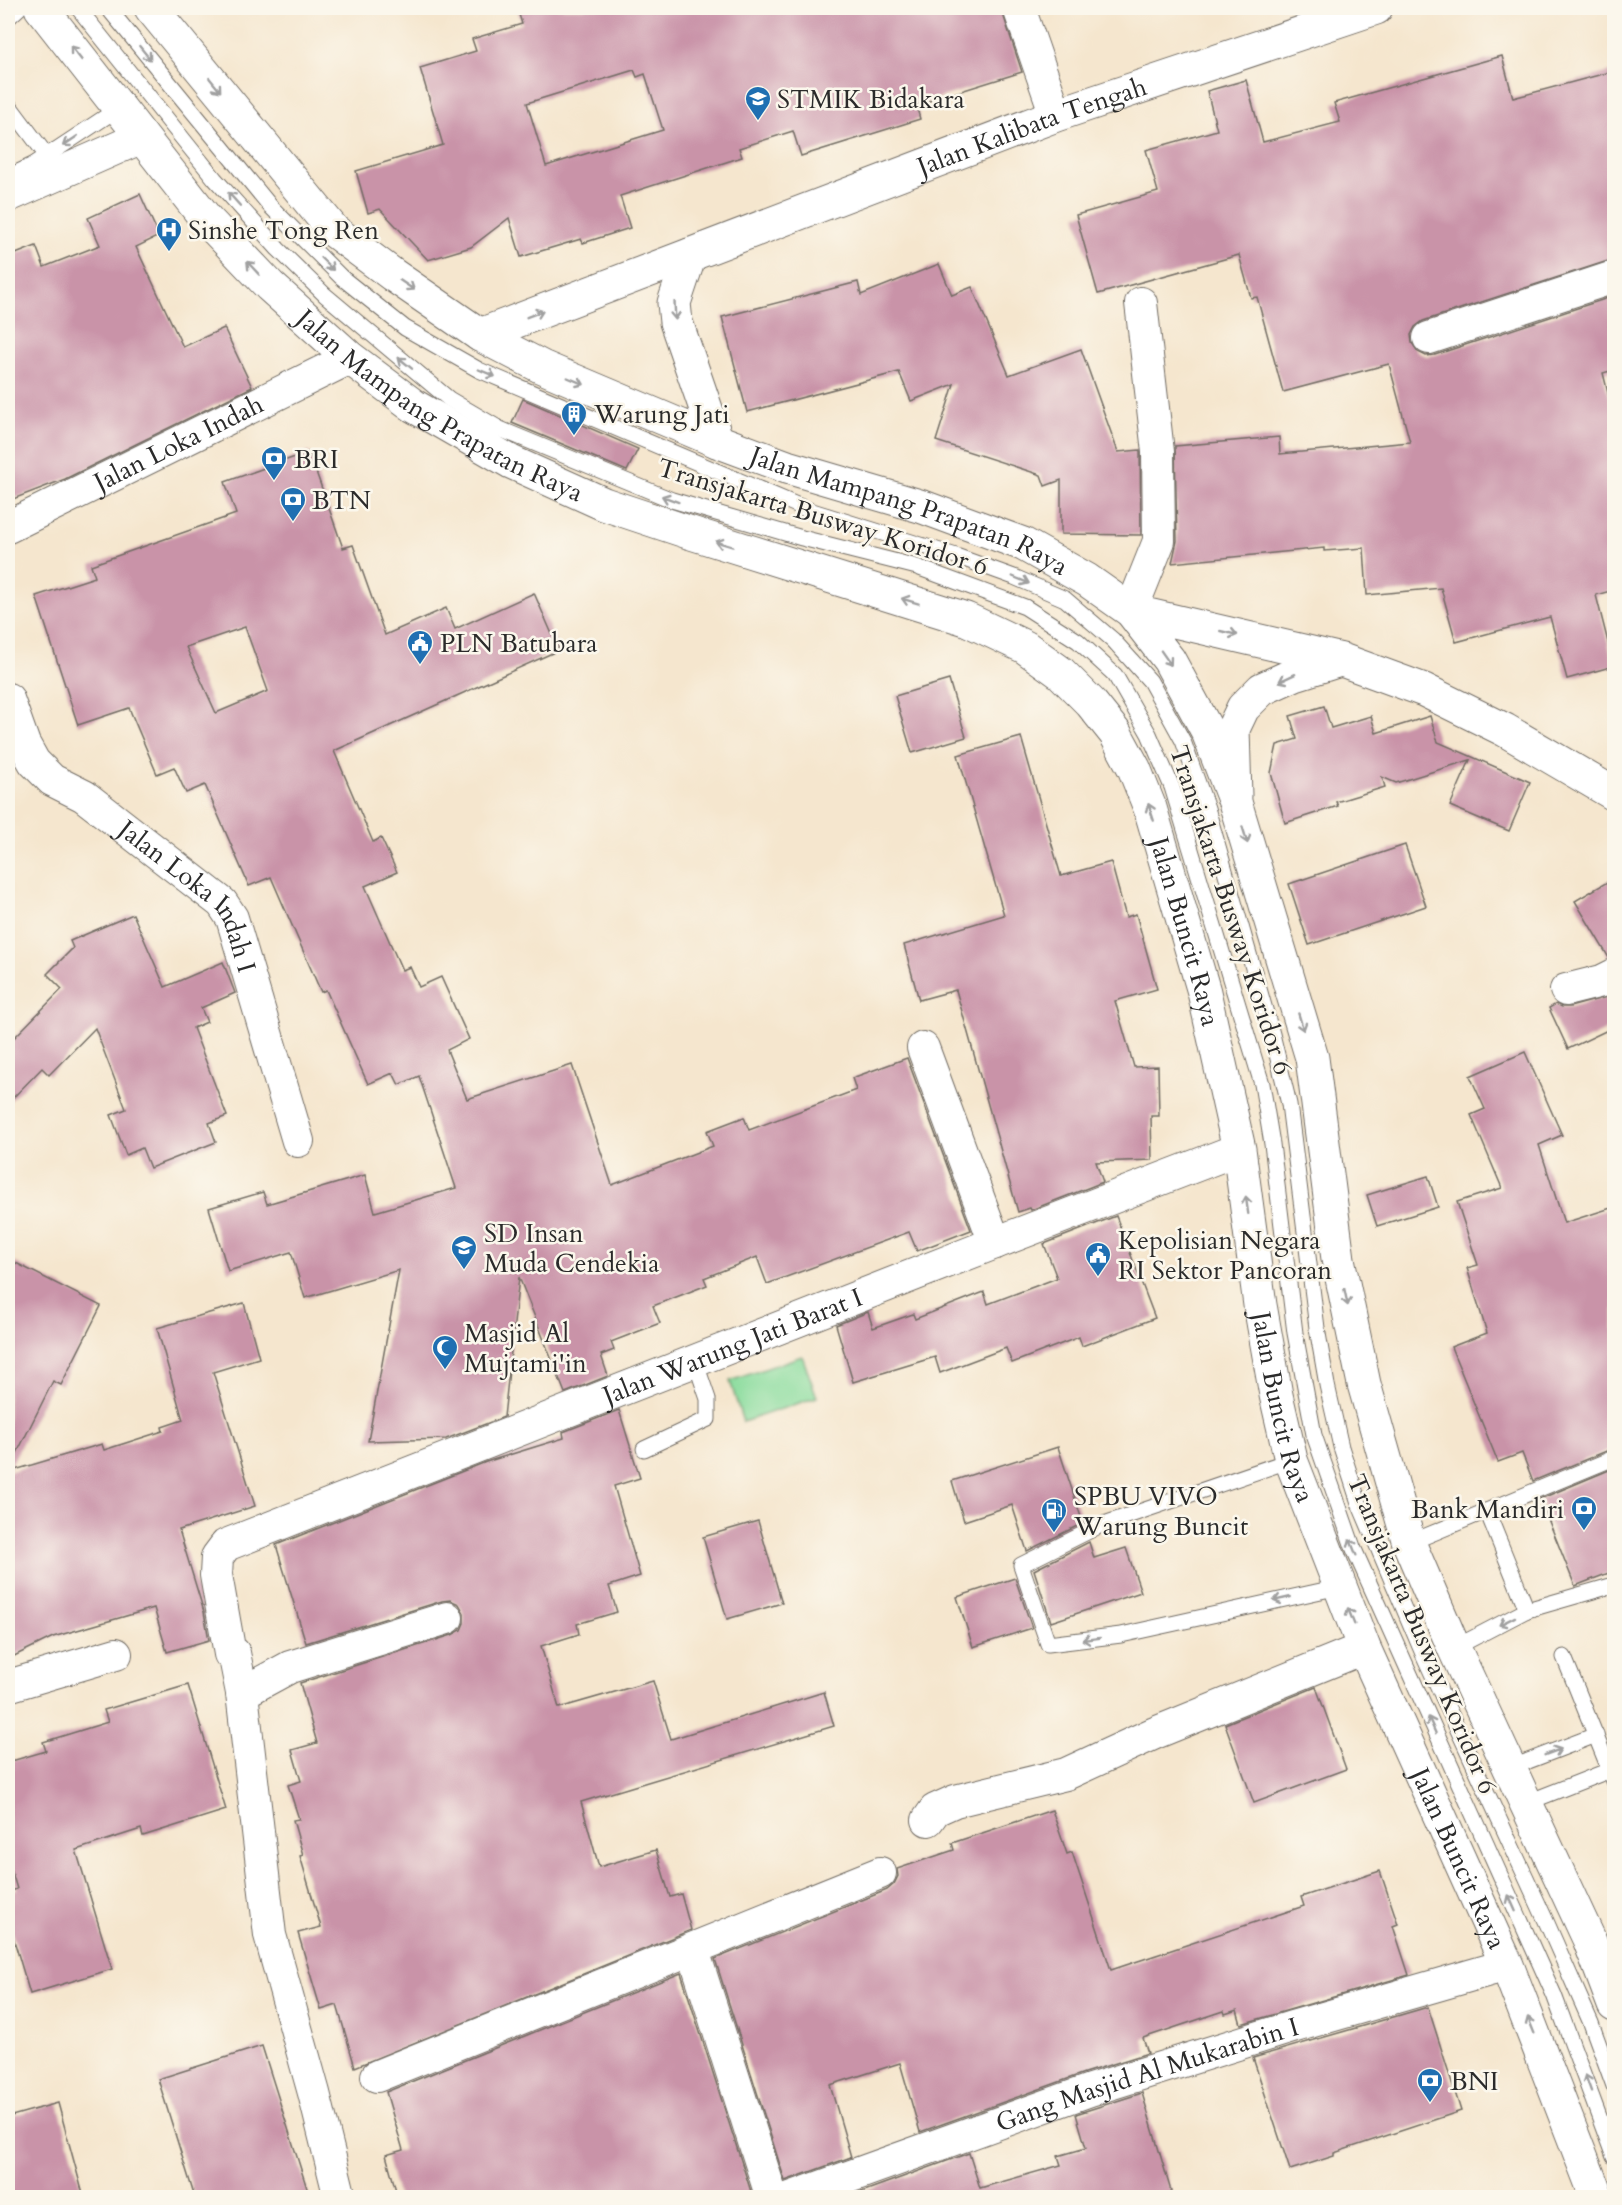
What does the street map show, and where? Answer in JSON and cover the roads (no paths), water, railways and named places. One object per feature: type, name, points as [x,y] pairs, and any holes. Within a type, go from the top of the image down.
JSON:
[{"type":"main road","name":"Jalan Mampang Prapatan Raya","points":[[41,8],[215,228],[270,286],[350,358],[414,406],[501,456],[604,504],[966,619]]},
{"type":"main road","name":"Jalan Mampang Prapatan Raya","points":[[151,8],[334,231],[480,335],[542,367],[717,441],[787,467],[923,507],[1023,544],[1087,580],[1131,611]]},
{"type":"main road","name":"Jalan Kalibata Tengah","points":[[480,335],[1056,115],[1376,8]]},
{"type":"main road","points":[[690,255],[674,303],[676,322],[717,441]]},
{"type":"main road","points":[[1131,611],[1342,660],[1424,690],[1505,730],[1614,794]]},
{"type":"main road","points":[[1131,611],[1169,660],[1208,732],[1235,801],[1312,1058],[1338,1259],[1364,1384],[1409,1543],[1454,1648],[1589,1939],[1614,2005]]},
{"type":"main road","name":"Jalan Buncit Raya","points":[[966,619],[1025,647],[1061,673],[1091,703],[1115,733],[1134,768],[1150,808],[1204,992],[1239,1149],[1260,1305],[1276,1395],[1291,1460],[1364,1648],[1507,1965],[1597,2198]]},
{"type":"main road","points":[[1235,801],[1233,729],[1243,708],[1262,690],[1284,679],[1342,660]]},
{"type":"street","points":[[1019,8],[1056,115]]},
{"type":"street","points":[[8,196],[142,137]]},
{"type":"street","points":[[1430,338],[1614,277]]},
{"type":"street","points":[[1131,611],[1159,541],[1158,452],[1141,303]]},
{"type":"street","name":"Jalan Loka Indah","points":[[8,527],[350,358]]},
{"type":"street","name":"Jalan Loka Indah I","points":[[8,699],[24,744],[34,762],[52,780],[84,796],[222,903],[232,918],[298,1141]]},
{"type":"street","points":[[1566,990],[1602,981],[1614,975]]},
{"type":"street","points":[[923,1048],[995,1243]]},
{"type":"street","name":"Jalan Warung Jati Barat I","points":[[242,1693],[234,1653],[230,1654],[216,1575],[217,1557],[226,1545],[1239,1149]]},
{"type":"street","points":[[340,2198],[314,2093],[270,1935],[242,1693],[290,1667],[447,1618]]},
{"type":"street","points":[[928,1820],[934,1810],[955,1801],[1066,1774],[1155,1733],[1364,1648]]},
{"type":"street","points":[[8,1686],[116,1654]]},
{"type":"street","points":[[376,2076],[880,1873]]},
{"type":"street","points":[[693,1950],[772,2198]]},
{"type":"street","name":"Gang Masjid Al Mukarabin I","points":[[790,2198],[1090,2090],[1292,2027],[1507,1965]]},
{"type":"lane","points":[[8,18],[19,8]]},
{"type":"lane","name":"Transjakarta Busway Koridor 6","points":[[78,8],[215,179],[278,249],[333,302],[449,399],[500,429],[672,500],[802,538],[917,567],[1025,607],[1078,641],[1115,675],[1149,734],[1172,787],[1262,1084],[1272,1144],[1294,1322],[1314,1435],[1353,1547],[1554,1995],[1614,2157]]},
{"type":"lane","name":"Transjakarta Busway Koridor 6","points":[[108,8],[271,207],[340,277],[405,328],[479,370],[806,509],[956,556],[1065,599],[1113,640],[1150,681],[1183,741],[1207,808],[1272,1034],[1289,1104],[1317,1328],[1327,1385],[1341,1447],[1359,1503],[1424,1656],[1551,1931],[1591,2023],[1614,2086]]},
{"type":"lane","points":[[8,104],[47,156]]},
{"type":"lane","points":[[8,177],[33,165],[119,108]]},
{"type":"lane","points":[[644,1449],[708,1419],[708,1399],[695,1361]]},
{"type":"lane","points":[[1409,1543],[1614,1458]]},
{"type":"lane","points":[[1291,1460],[1101,1525],[1021,1565],[1048,1644],[1121,1635],[1339,1587]]},
{"type":"lane","points":[[1487,1511],[1527,1610]]},
{"type":"lane","points":[[1454,1648],[1527,1610],[1614,1585]]},
{"type":"lane","points":[[1526,1803],[1612,1775],[1564,1657]]},
{"type":"lane","points":[[1510,1768],[1596,1736]]},
{"type":"place","name":"STMIK Bidakara","points":[[758,122]]},
{"type":"place","name":"Sinshe Tong Ren","points":[[169,253]]},
{"type":"place","name":"Warung Jati","points":[[574,437]]},
{"type":"place","name":"BRI","points":[[274,482]]},
{"type":"place","name":"BTN","points":[[293,523]]},
{"type":"place","name":"PLN Batubara","points":[[420,666]]},
{"type":"place","name":"SD Insan Muda Cendekia","points":[[464,1271]]},
{"type":"place","name":"Kepolisian Negara RI Sektor Pancoran","points":[[1098,1278]]},
{"type":"place","name":"Masjid Al Mujtami'in","points":[[445,1371]]},
{"type":"place","name":"Bank Mandiri","points":[[1584,1532]]},
{"type":"place","name":"SPBU VIVO Warung Buncit","points":[[1054,1534]]},
{"type":"place","name":"BNI","points":[[1430,2104]]}]
